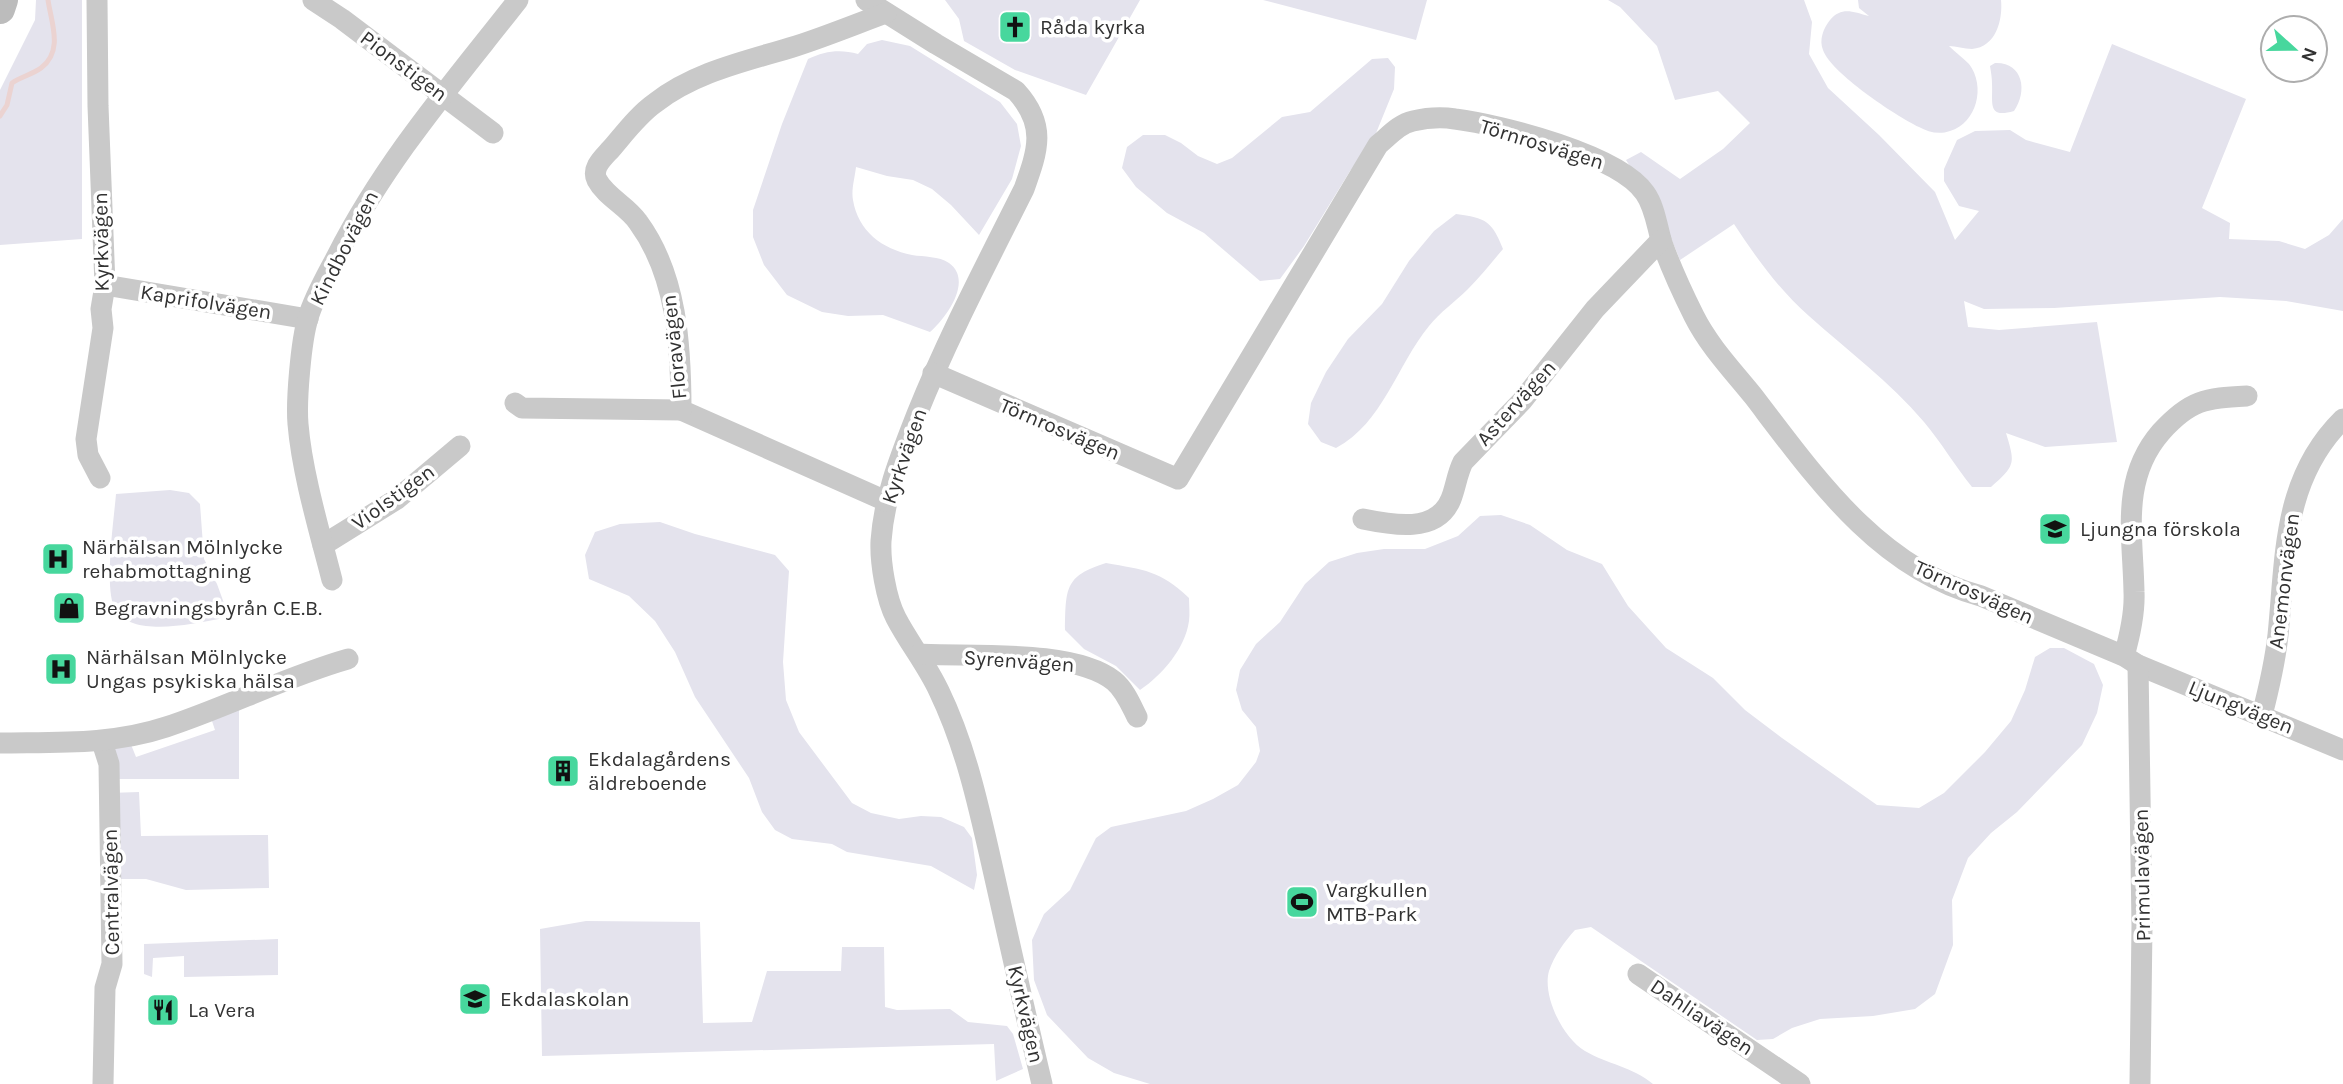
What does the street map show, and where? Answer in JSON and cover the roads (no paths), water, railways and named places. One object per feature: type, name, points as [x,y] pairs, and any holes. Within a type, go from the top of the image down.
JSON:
[{"type":"street","points":[[0,9],[3,0]]},
{"type":"street","name":"Kyrkvägen","points":[[97,0],[105,285],[101,309],[103,328],[86,439],[88,455],[100,478]]},
{"type":"street","name":"Pionstigen","points":[[313,0],[493,133]]},
{"type":"street","name":"Kindbovägen","points":[[332,580],[298,424],[299,384],[308,319],[335,258],[376,186],[441,94],[518,0]]},
{"type":"street","name":"Kyrkvägen","points":[[866,0],[1016,91],[1035,118],[1038,136],[1035,158],[1024,190],[933,373],[898,463],[886,501],[881,543],[886,588],[895,617],[919,654],[954,721],[964,753],[979,807],[1042,1084]]},
{"type":"street","name":"Floravägen","points":[[886,13],[795,46],[728,65],[687,84],[654,103],[597,165],[596,179],[638,220],[659,259],[672,296],[681,374],[681,410],[886,501]]},
{"type":"street","name":"Törnrosvägen","points":[[933,373],[1178,479],[1378,145],[1398,128],[1410,122],[1454,118],[1520,133],[1595,157],[1620,169],[1645,193],[1675,279],[1702,331],[1823,485],[1875,539],[1915,568],[1962,591],[1982,596],[2131,660]]},
{"type":"street","name":"Astervägen","points":[[1363,519],[1391,525],[1412,525],[1442,514],[1451,499],[1457,473],[1463,462],[1522,401],[1595,309],[1661,240]]},
{"type":"street","name":"Kaprifolvägen","points":[[105,285],[308,319]]},
{"type":"street","name":"Primulavägen","points":[[2140,1084],[2143,937],[2131,660],[2134,595],[2132,491],[2143,457],[2153,442],[2184,409],[2213,397],[2247,396]]},
{"type":"street","points":[[515,403],[522,408],[681,410]]},
{"type":"street","name":"Anemonvägen","points":[[2262,715],[2272,679],[2287,528],[2298,487],[2310,461],[2329,432],[2343,419]]},
{"type":"street","name":"Violstigen","points":[[323,545],[397,499],[460,446]]},
{"type":"street","name":"Syrenvägen","points":[[919,654],[1065,660],[1095,669],[1116,682],[1127,696],[1137,717]]},
{"type":"street","points":[[0,743],[102,742],[164,728],[348,659]]},
{"type":"street","name":"Ljungvägen","points":[[2131,660],[2343,750]]},
{"type":"street","name":"Centralvägen","points":[[102,742],[109,764],[112,964],[106,988],[103,1084]]},
{"type":"street","name":"Dahliavägen","points":[[1638,974],[1800,1084]]},
{"type":"waterway","points":[[0,116],[7,105],[12,83],[41,68],[52,53],[54,36],[48,0]]},
{"type":"place","name":"Råda kyrka","points":[[1015,27]]},
{"type":"place","name":"Ljungna förskola","points":[[2055,529]]},
{"type":"place","name":"Närhälsan Mölnlycke rehabmottagning","points":[[58,559]]},
{"type":"place","name":"Begravningsbyrån C.E.B.","points":[[69,608]]},
{"type":"place","name":"Närhälsan Mölnlycke Ungas psykiska hälsa","points":[[61,669]]},
{"type":"place","name":"Ekdalagårdens äldreboende","points":[[563,771]]},
{"type":"place","name":"Vargkullen MTB-Park","points":[[1302,902]]},
{"type":"place","name":"Ekdalaskolan","points":[[475,999]]},
{"type":"place","name":"La Vera","points":[[163,1010]]}]
